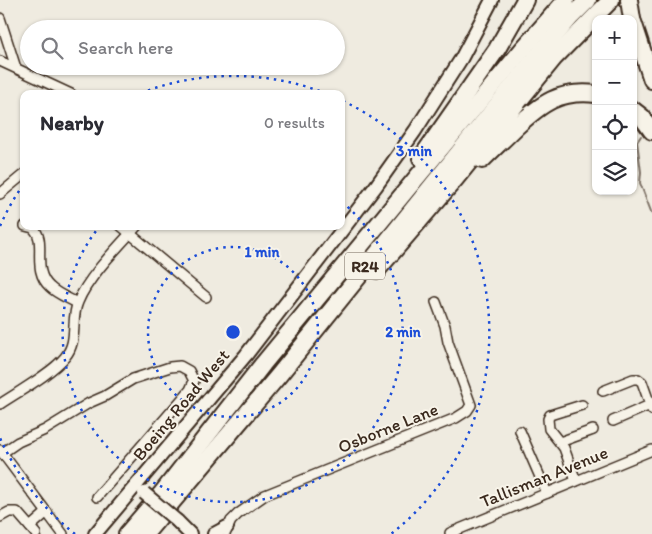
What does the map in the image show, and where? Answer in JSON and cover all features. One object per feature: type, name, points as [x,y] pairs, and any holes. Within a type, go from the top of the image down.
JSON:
[{"type":"highway","points":[[350,258],[497,48],[525,0]]},
{"type":"highway","name":"R24","points":[[126,534],[350,258],[522,50],[566,0]]},
{"type":"highway","name":"R24","points":[[145,534],[279,375],[531,63],[588,0]]},
{"type":"highway","points":[[279,375],[332,322],[456,178],[554,58],[611,0]]},
{"type":"highway","points":[[629,0],[632,15]]},
{"type":"highway","points":[[637,33],[652,80]]},
{"type":"highway","points":[[391,253],[534,110],[553,98],[565,94],[581,92],[592,93]]},
{"type":"highway","points":[[637,113],[652,131]]},
{"type":"highway","points":[[156,534],[234,429]]},
{"type":"highway","points":[[120,534],[162,492]]},
{"type":"main road","name":"Boeing Road West","points":[[345,226],[415,131],[456,66],[492,0]]},
{"type":"main road","name":"Boeing Road West","points":[[95,534],[140,490],[342,230]]},
{"type":"main road","points":[[140,490],[190,534]]},
{"type":"main road","points":[[214,534],[226,531]]},
{"type":"street","points":[[0,18],[16,68]]},
{"type":"street","points":[[0,61],[20,70]]},
{"type":"street","points":[[31,75],[63,90]]},
{"type":"street","points":[[0,194],[20,177]]},
{"type":"street","points":[[34,230],[38,235],[40,269],[44,281],[57,293],[77,303]]},
{"type":"street","points":[[126,230],[206,297]]},
{"type":"street","points":[[0,404],[66,357],[73,344],[77,303],[93,278],[134,230]]},
{"type":"street","name":"Osborne Lane","points":[[226,531],[238,514],[265,495],[456,418],[467,411],[471,405],[448,342],[445,326],[436,302]]},
{"type":"street","points":[[64,534],[1,451],[45,430],[126,382],[170,367],[180,366],[185,368],[189,371],[194,381],[190,390],[97,497]]},
{"type":"street","points":[[603,391],[633,379],[638,379],[642,382],[651,408],[613,421]]},
{"type":"street","points":[[576,481],[560,442],[549,429],[548,419],[550,415],[582,405]]},
{"type":"street","points":[[560,442],[594,430]]},
{"type":"street","points":[[520,431],[547,493]]},
{"type":"street","name":"Tallisman Avenue","points":[[451,534],[652,450]]},
{"type":"street","points":[[0,517],[9,512],[17,512],[33,530],[48,512]]},
{"type":"waterway","points":[[641,136],[637,142],[641,172],[640,183],[652,214]]}]
